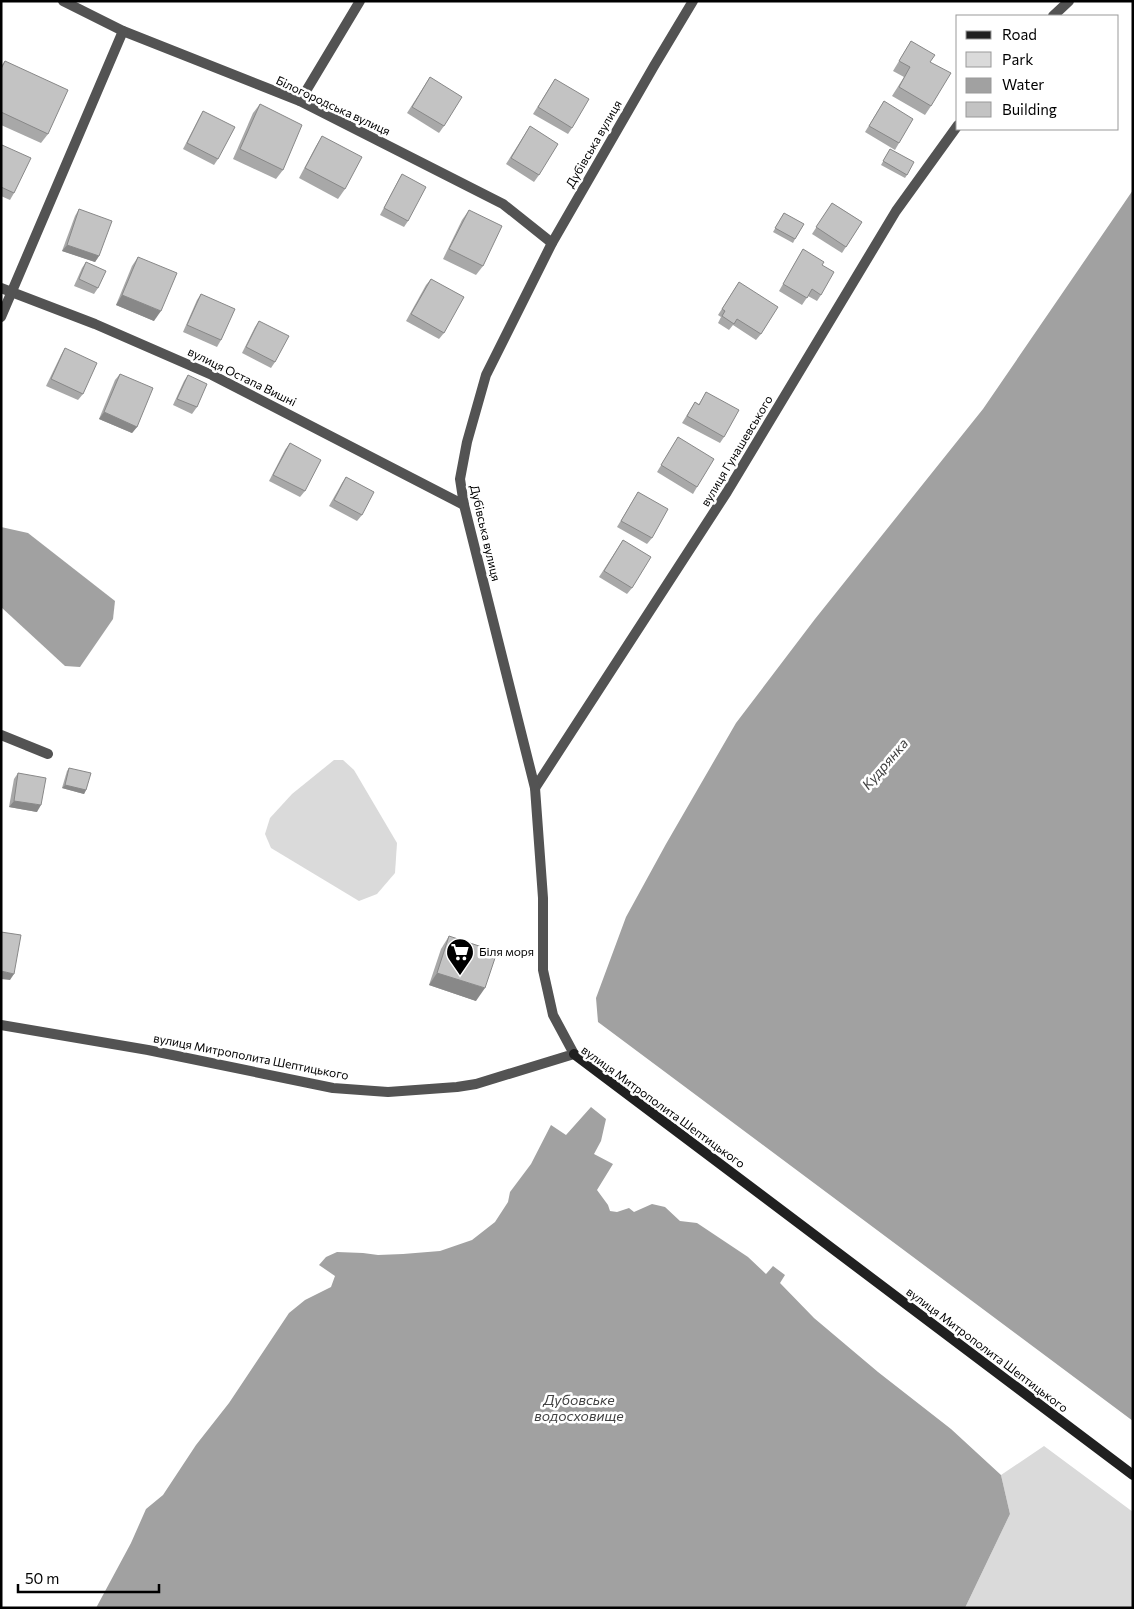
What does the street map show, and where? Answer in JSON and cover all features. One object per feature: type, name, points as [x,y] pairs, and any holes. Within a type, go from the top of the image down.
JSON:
[{"type":"street","name":"Білогородська вулиця","points":[[63,1],[123,31],[300,101],[503,204],[552,243]]},
{"type":"street","points":[[300,101],[360,1]]},
{"type":"street","name":"Дубівська вулиця","points":[[574,1054],[553,1015],[543,970],[543,898],[535,788],[464,505],[460,479],[467,442],[486,375],[552,243],[693,1]]},
{"type":"street","points":[[1054,15],[1069,1]]},
{"type":"street","points":[[1,317],[6,289],[123,31]]},
{"type":"street","name":"вулиця Гунашевського","points":[[535,788],[728,492],[896,211],[956,128]]},
{"type":"street","name":"вулиця Остапа Вишні","points":[[6,289],[95,324],[212,375],[464,505]]},
{"type":"street","points":[[1,735],[48,754]]},
{"type":"street","name":"вулиця Митрополита Шептицького","points":[[1,1024],[148,1050],[334,1088],[388,1092],[476,1084],[574,1054],[1133,1475]]},
{"type":"green space","points":[[334,760],[343,760],[354,770],[397,843],[395,873],[377,894],[359,901],[271,848],[265,834],[270,818],[292,794]]},
{"type":"green space","points":[[1044,1446],[1133,1512],[1133,1608],[965,1608],[1010,1514],[1001,1475]]},
{"type":"water","name":"Кудрянка","points":[[1133,190],[1133,1421],[598,1022],[596,998],[626,917],[736,723],[815,619],[983,409]]},
{"type":"water","points":[[1,527],[28,533],[115,601],[113,619],[80,667],[65,666],[1,607]]},
{"type":"water","name":"Дубовське водосховище","points":[[591,1107],[606,1119],[601,1141],[594,1154],[613,1164],[597,1190],[610,1211],[617,1212],[629,1208],[634,1212],[652,1204],[665,1207],[680,1221],[697,1223],[748,1257],[766,1274],[773,1266],[785,1275],[780,1283],[814,1318],[878,1372],[951,1429],[1001,1475],[1010,1514],[965,1608],[96,1608],[131,1543],[146,1509],[163,1495],[196,1445],[229,1403],[289,1313],[305,1300],[331,1287],[335,1276],[319,1265],[326,1257],[337,1252],[378,1255],[440,1251],[472,1240],[495,1222],[508,1202],[510,1192],[531,1164],[551,1125],[566,1135]]},
{"type":"building","points":[[911,41],[935,55],[930,62],[951,73],[931,106],[899,87],[910,67],[899,61]]},
{"type":"building","points":[[5,61],[68,90],[48,134],[1,112],[1,69]]},
{"type":"building","points":[[430,77],[462,97],[444,126],[412,107]]},
{"type":"building","points":[[555,79],[589,99],[572,128],[538,107]]},
{"type":"building","points":[[884,101],[913,119],[899,143],[869,126]]},
{"type":"building","points":[[260,104],[302,125],[283,170],[240,149]]},
{"type":"building","points":[[203,111],[235,127],[218,159],[187,143]]},
{"type":"building","points":[[530,126],[558,144],[539,175],[511,158]]},
{"type":"building","points":[[322,136],[362,157],[345,189],[305,168]]},
{"type":"building","points":[[2,145],[31,158],[14,193],[1,187]]},
{"type":"building","points":[[890,149],[914,162],[907,175],[883,161]]},
{"type":"building","points":[[402,174],[426,187],[408,221],[384,208]]},
{"type":"building","points":[[832,203],[862,222],[846,247],[816,227]]},
{"type":"building","points":[[79,209],[112,221],[99,256],[67,245]]},
{"type":"building","points":[[469,210],[502,226],[483,266],[449,249]]},
{"type":"building","points":[[784,213],[804,224],[795,239],[775,228]]},
{"type":"building","points":[[803,249],[824,262],[822,265],[834,272],[821,295],[812,289],[807,298],[783,284]]},
{"type":"building","points":[[138,257],[177,273],[161,311],[122,295]]},
{"type":"building","points":[[86,262],[106,271],[98,288],[79,279]]},
{"type":"building","points":[[431,279],[464,297],[444,333],[411,314]]},
{"type":"building","points":[[739,282],[778,307],[761,334],[737,319],[734,324],[722,316],[725,311],[722,309]]},
{"type":"building","points":[[201,294],[235,309],[221,340],[187,325]]},
{"type":"building","points":[[259,321],[289,336],[275,362],[246,347]]},
{"type":"building","points":[[65,348],[97,363],[83,394],[51,379]]},
{"type":"building","points":[[120,374],[153,388],[137,427],[104,412]]},
{"type":"building","points":[[188,375],[207,384],[197,407],[177,399]]},
{"type":"building","points":[[706,392],[739,410],[724,437],[687,416],[695,402],[699,405]]},
{"type":"building","points":[[678,437],[714,459],[697,487],[661,465]]},
{"type":"building","points":[[290,443],[321,460],[305,491],[273,475]]},
{"type":"building","points":[[346,477],[374,492],[362,515],[334,500]]},
{"type":"building","points":[[638,492],[668,509],[652,538],[621,521]]},
{"type":"building","points":[[623,540],[651,557],[632,588],[604,571]]},
{"type":"building","points":[[69,768],[91,773],[86,790],[65,785]]},
{"type":"building","points":[[18,773],[46,778],[41,805],[14,801]]},
{"type":"building","points":[[1,932],[21,935],[14,974],[1,971]]},
{"type":"building","points":[[449,936],[497,952],[485,988],[437,973]]},
{"type":"place","name":"Біля моря","points":[[460,976]]}]
